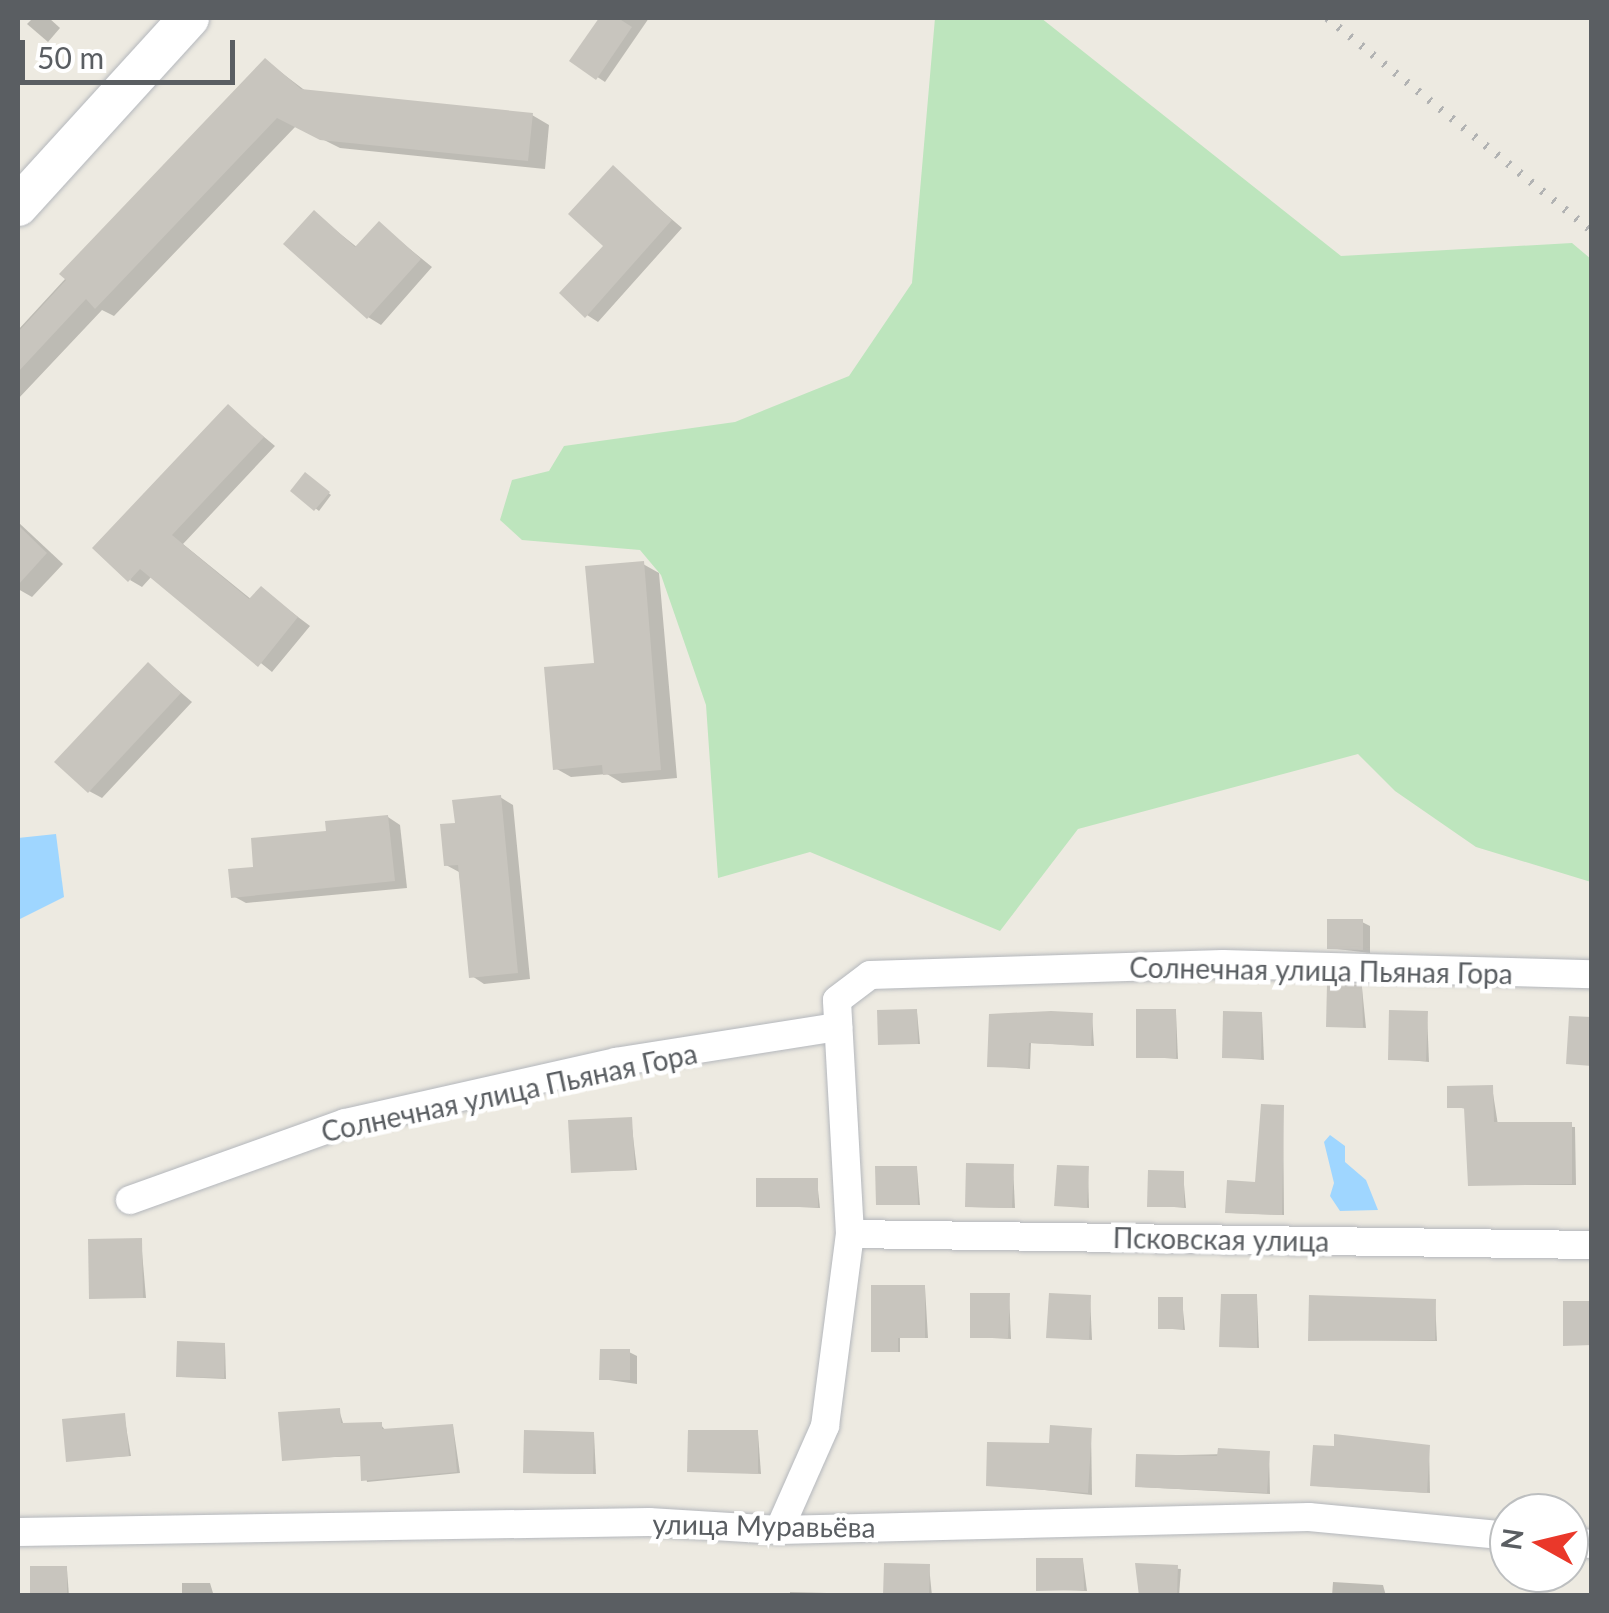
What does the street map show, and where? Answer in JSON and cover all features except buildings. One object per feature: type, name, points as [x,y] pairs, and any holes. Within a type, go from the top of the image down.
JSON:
[{"type":"main road","points":[[18,206],[189,18]]},
{"type":"street","name":"Солнечная улица Пьяная Гора","points":[[130,1200],[345,1123],[616,1062],[838,1027],[837,1000],[870,976],[1223,964],[1592,974]]},
{"type":"street","points":[[778,1530],[826,1426],[850,1234],[838,1027]]},
{"type":"street","name":"Псковская улица","points":[[850,1234],[1592,1244]]},
{"type":"street","name":"улица Муравьёва","points":[[18,1532],[649,1522],[778,1530],[1309,1517],[1489,1534]]},
{"type":"green space","points":[[935,18],[1041,18],[1341,256],[1572,243],[1591,259],[1591,882],[1476,847],[1395,791],[1358,754],[1078,829],[1000,931],[810,852],[718,878],[706,705],[661,575],[640,550],[522,540],[500,520],[512,480],[549,471],[564,446],[735,422],[849,376],[912,283]]},
{"type":"water","points":[[56,834],[64,897],[18,920],[18,838]]},
{"type":"water","points":[[1330,1135],[1345,1146],[1345,1162],[1366,1180],[1378,1210],[1340,1211],[1330,1196],[1334,1183],[1324,1142]]},
{"type":"railway","points":[[1327,18],[1592,231]]}]
